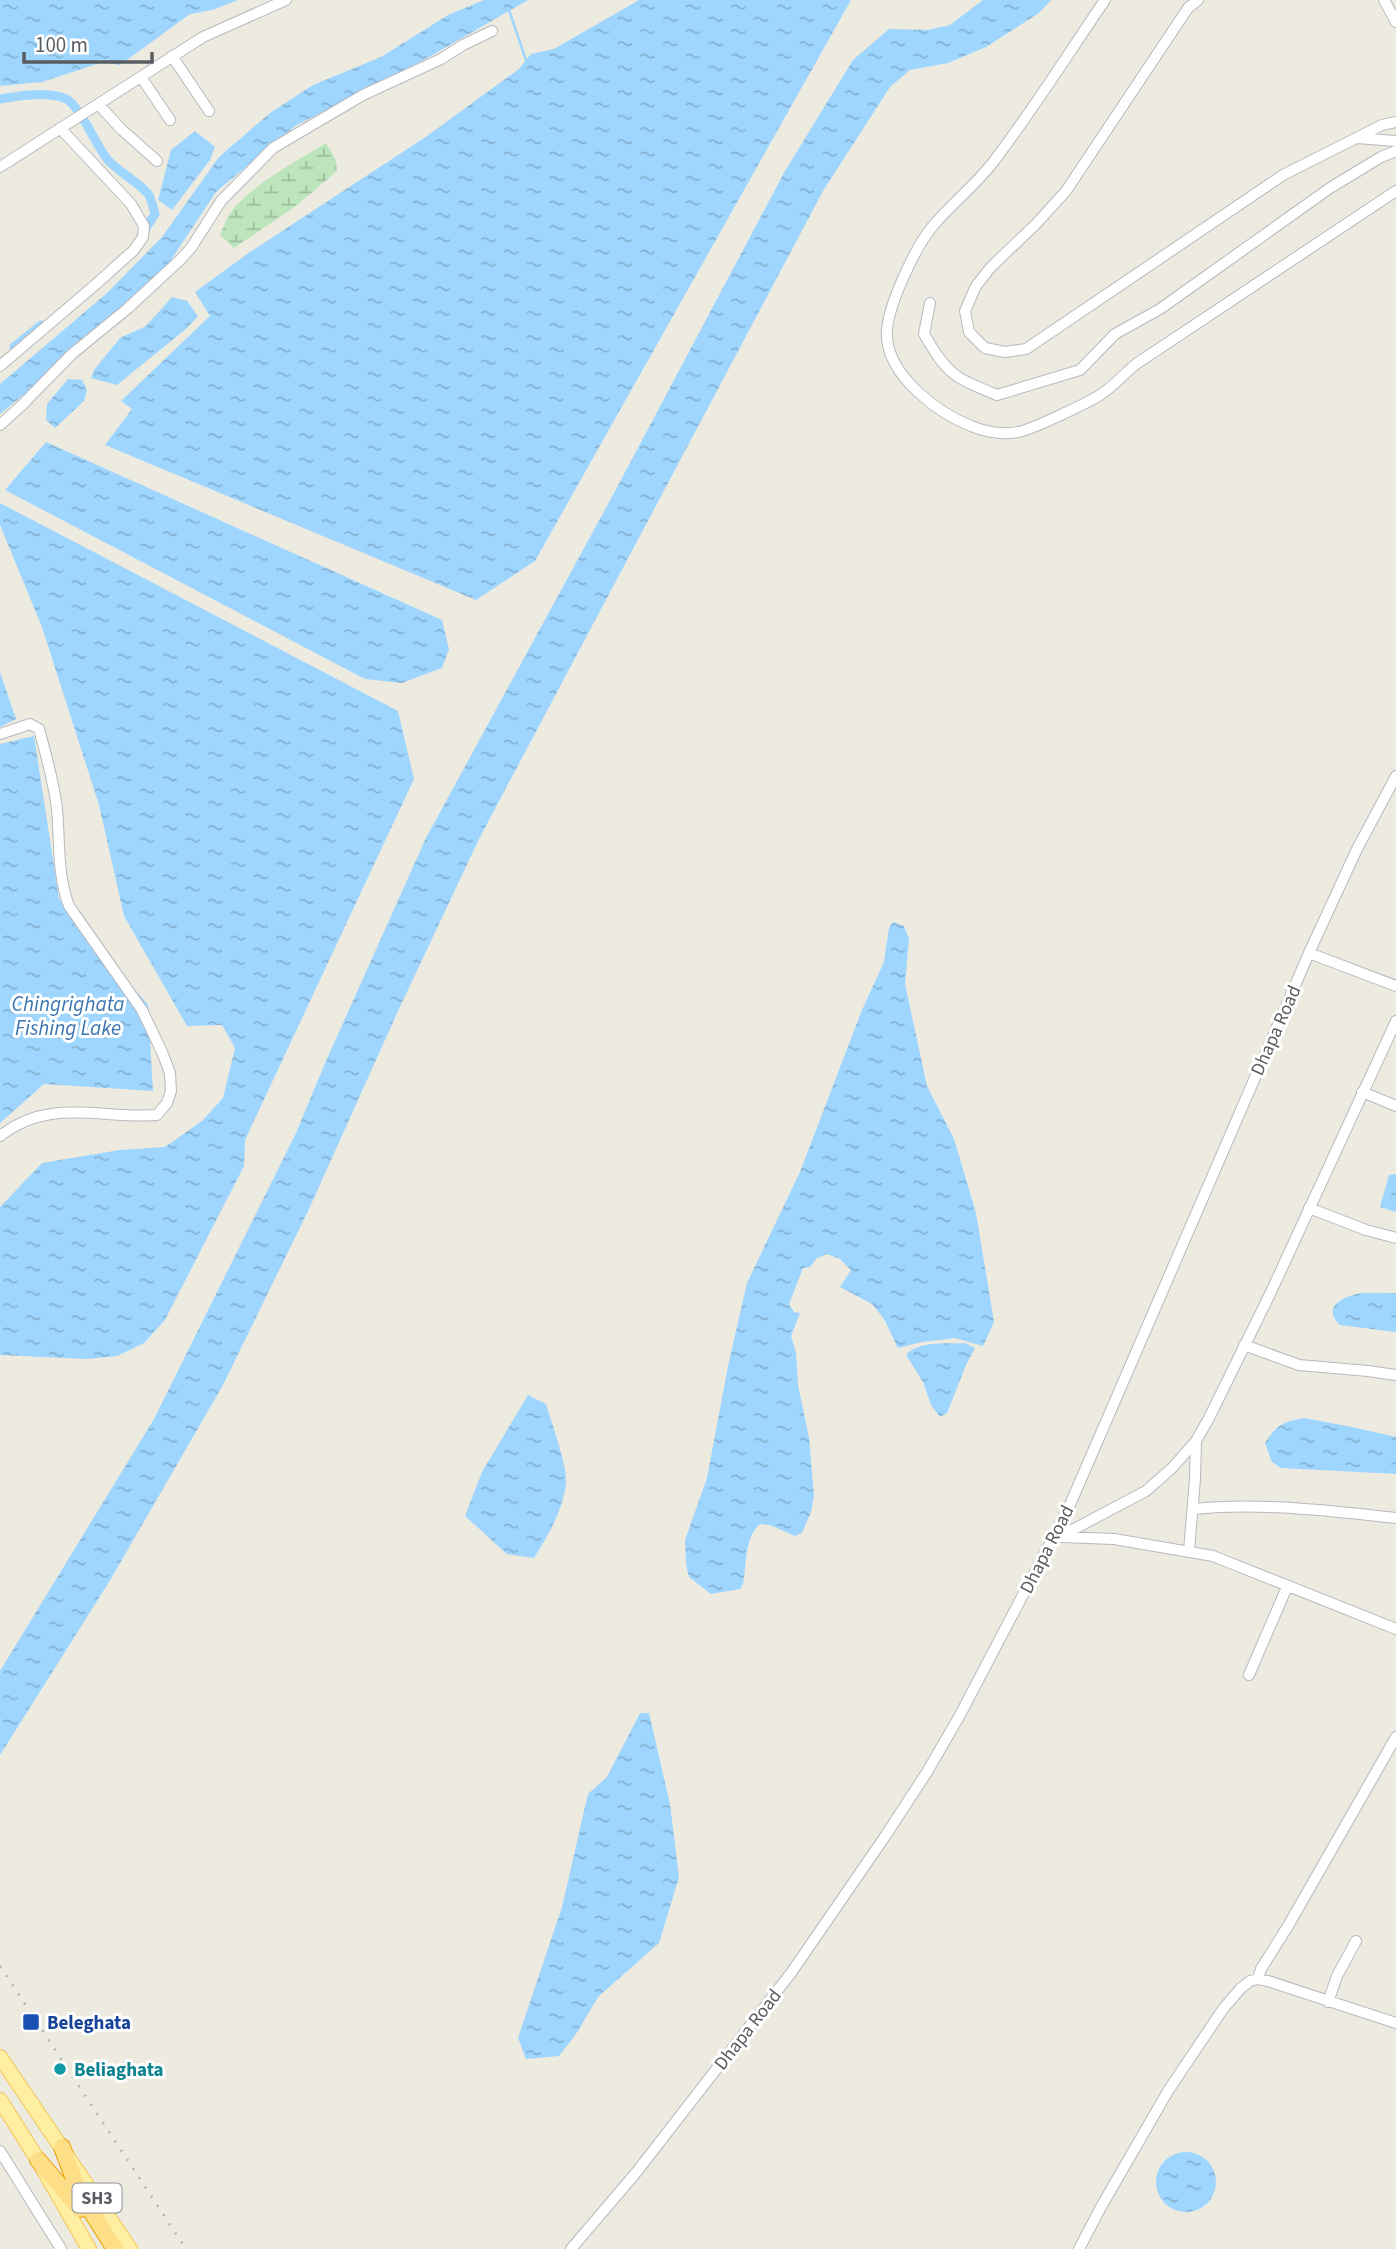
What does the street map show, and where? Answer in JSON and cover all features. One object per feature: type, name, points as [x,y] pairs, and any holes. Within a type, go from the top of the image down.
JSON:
[{"type":"highway","points":[[62,2147],[79,2192],[115,2249]]},
{"type":"highway","points":[[38,2160],[67,2192],[107,2249]]},
{"type":"main road","name":"SH3","points":[[0,2057],[130,2249]]},
{"type":"main road","name":"SH3","points":[[0,2100],[89,2249]]},
{"type":"street","points":[[0,167],[172,56],[225,26],[286,0]]},
{"type":"street","points":[[1105,0],[991,165],[931,228],[918,248],[896,295],[886,337],[890,351],[895,364],[936,407],[973,427],[997,432],[1020,432],[1043,422],[1100,395],[1136,364],[1396,191]]},
{"type":"street","points":[[1198,0],[1188,8],[1066,191],[1036,224],[990,267],[976,286],[965,311],[969,332],[985,348],[1005,352],[1026,349],[1283,175],[1382,125],[1396,122]]},
{"type":"street","points":[[1384,0],[1396,22]]},
{"type":"street","points":[[0,425],[72,354],[118,318],[180,260],[191,248],[221,201],[273,148],[363,95],[441,59],[492,31]]},
{"type":"street","points":[[172,56],[209,111]]},
{"type":"street","points":[[141,77],[170,120]]},
{"type":"street","points":[[97,106],[157,161]]},
{"type":"street","points":[[0,366],[134,250],[143,237],[144,226],[131,204],[60,128]]},
{"type":"street","points":[[1355,138],[1396,141]]},
{"type":"street","points":[[930,303],[924,334],[941,363],[956,377],[997,396],[1080,370],[1115,334],[1160,309],[1330,188],[1381,157],[1396,151]]},
{"type":"street","points":[[0,734],[30,724],[39,729],[54,788],[59,865],[64,893],[69,906],[142,1010],[170,1073],[171,1091],[163,1109],[157,1115],[57,1112],[29,1119],[0,1136]]},
{"type":"street","name":"Dhapa Road","points":[[571,2249],[635,2174],[791,1973],[886,1835],[960,1715],[1056,1538],[1308,953],[1357,849],[1396,776]]},
{"type":"street","points":[[1308,953],[1396,986]]},
{"type":"street","points":[[1056,1538],[1146,1491],[1159,1481],[1196,1441],[1270,1294],[1396,1021]]},
{"type":"street","points":[[1362,1092],[1396,1106]]},
{"type":"street","points":[[1308,1208],[1366,1230],[1396,1238]]},
{"type":"street","points":[[1244,1345],[1299,1365],[1396,1375]]},
{"type":"street","points":[[1189,1551],[1196,1441]]},
{"type":"street","points":[[1193,1509],[1265,1506],[1396,1518]]},
{"type":"street","points":[[1056,1538],[1083,1536],[1114,1539],[1189,1551],[1220,1559],[1396,1629]]},
{"type":"street","points":[[1249,1675],[1287,1587]]},
{"type":"street","points":[[1258,1979],[1261,1969],[1396,1737]]},
{"type":"street","points":[[1328,2002],[1337,1976],[1356,1941]]},
{"type":"street","points":[[1079,2249],[1129,2158],[1199,2043],[1241,1987],[1258,1979],[1268,1981],[1396,2023]]},
{"type":"street","points":[[0,2151],[61,2249]]},
{"type":"green space","points":[[326,143],[336,160],[337,171],[296,206],[234,248],[220,235],[229,215],[248,194],[273,175]]},
{"type":"water","points":[[0,0],[238,0],[212,10],[190,14],[120,65],[103,62],[42,82],[0,86]]},
{"type":"water","points":[[484,0],[528,0],[429,57],[295,126],[216,192],[169,263],[0,414],[0,384],[107,293],[162,237],[219,157],[270,113],[313,85],[381,57],[448,15]]},
{"type":"water","points":[[639,0],[851,0],[535,561],[476,600],[105,445],[132,409],[121,401],[210,316],[195,292],[250,252],[427,136],[519,69],[531,54],[554,49]]},
{"type":"water","points":[[983,0],[1051,0],[1039,13],[986,47],[948,63],[910,70],[890,87],[823,191],[479,839],[309,1209],[223,1385],[109,1582],[0,1755],[0,1671],[154,1419],[296,1133],[426,838],[785,171],[853,60],[889,29],[928,30],[950,25]]},
{"type":"water","points":[[195,131],[215,147],[210,160],[172,210],[158,200],[171,150]]},
{"type":"water","points":[[172,297],[187,301],[198,316],[187,328],[117,385],[91,378],[94,370],[120,338],[146,326]]},
{"type":"water","points":[[68,379],[82,380],[87,390],[84,401],[55,428],[46,420],[47,404]]},
{"type":"water","points":[[46,442],[442,620],[449,649],[442,668],[402,683],[365,679],[5,490]]},
{"type":"water","points":[[0,503],[398,711],[414,779],[245,1140],[244,1166],[165,1320],[144,1343],[117,1356],[88,1359],[0,1355],[0,1207],[42,1163],[120,1150],[165,1147],[202,1121],[223,1098],[235,1048],[222,1025],[187,1026],[124,916],[99,805],[42,627],[0,525]]},
{"type":"water","points":[[0,672],[16,719],[0,727]]},
{"type":"water","name":"Chingrighata Fishing Lake","points":[[34,736],[59,899],[148,1005],[153,1091],[44,1084],[0,1123],[0,744]]},
{"type":"water","points":[[893,922],[904,926],[909,939],[905,984],[927,1086],[954,1139],[976,1213],[994,1322],[983,1346],[955,1338],[898,1348],[884,1319],[872,1304],[840,1287],[851,1270],[840,1259],[827,1254],[817,1258],[810,1267],[803,1268],[789,1304],[794,1312],[800,1313],[791,1336],[809,1438],[814,1495],[811,1512],[802,1533],[795,1536],[770,1525],[760,1524],[751,1536],[740,1589],[711,1594],[689,1577],[685,1540],[707,1478],[747,1283],[800,1172],[862,1010],[884,962],[889,928]]},
{"type":"water","points":[[1396,1174],[1396,1212],[1380,1207],[1389,1175]]},
{"type":"water","points":[[1363,1293],[1396,1293],[1396,1332],[1340,1325],[1333,1312],[1334,1307],[1349,1296]]},
{"type":"water","points":[[965,1343],[975,1348],[947,1413],[940,1417],[931,1405],[923,1382],[906,1355],[926,1345]]},
{"type":"water","points":[[528,1395],[546,1404],[566,1476],[558,1513],[534,1558],[507,1554],[465,1516],[482,1472]]},
{"type":"water","points":[[1304,1418],[1396,1437],[1396,1474],[1281,1468],[1272,1462],[1265,1443],[1281,1425]]},
{"type":"water","points":[[640,1713],[649,1713],[670,1804],[679,1877],[659,1943],[598,1997],[559,2056],[526,2059],[518,2038],[562,1907],[588,1794],[607,1777]]},
{"type":"water","points":[[1186,2152],[1203,2157],[1211,2165],[1216,2182],[1211,2199],[1203,2207],[1186,2212],[1169,2207],[1161,2199],[1156,2182],[1161,2165],[1169,2157]]},
{"type":"waterway","points":[[509,10],[526,60]]},
{"type":"waterway","points":[[0,99],[41,94],[57,96],[70,102],[107,159],[149,196],[155,214],[142,234]]},
{"type":"waterway","points":[[14,347],[41,325]]},
{"type":"railway","points":[[0,1966],[186,2249]]},
{"type":"place","name":"Beleghata","points":[[31,2022]]},
{"type":"place","name":"Beliaghata","points":[[60,2069]]}]
